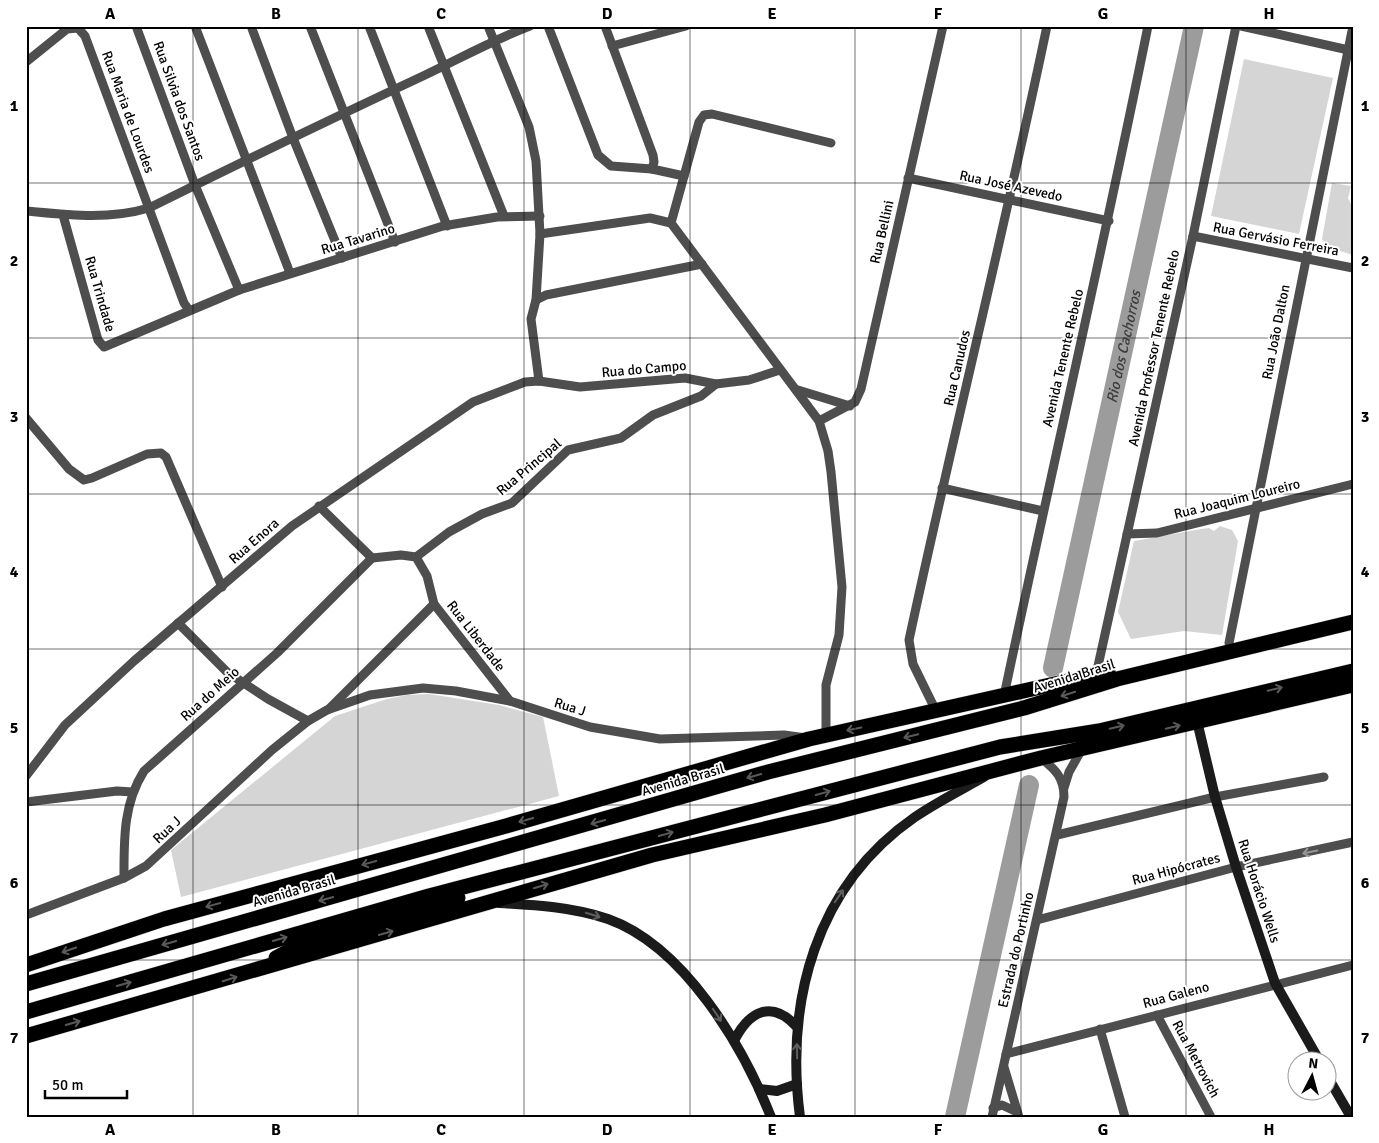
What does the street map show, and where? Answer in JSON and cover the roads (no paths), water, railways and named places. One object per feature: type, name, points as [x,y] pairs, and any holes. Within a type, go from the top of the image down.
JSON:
[{"type":"highway","name":"Avenida Brasil","points":[[26,965],[164,919],[506,826],[808,739],[1096,675],[1353,614]]},
{"type":"highway","name":"Avenida Brasil","points":[[26,984],[768,772],[1024,708],[1117,679],[1353,622]]},
{"type":"highway","points":[[26,1012],[429,896],[1000,747],[1099,731],[1353,671]]},
{"type":"highway","points":[[26,1036],[493,902],[552,883],[652,856],[825,815],[1041,758],[1353,685]]},
{"type":"highway","points":[[250,972],[297,947],[422,911],[534,869]]},
{"type":"street","name":"Rua Silvia dos Santos","points":[[136,26],[195,185],[238,290]]},
{"type":"street","points":[[194,26],[290,273]]},
{"type":"street","points":[[251,26],[292,138],[342,258]]},
{"type":"street","points":[[310,26],[395,242]]},
{"type":"street","points":[[369,26],[448,226]]},
{"type":"street","points":[[428,26],[504,216]]},
{"type":"street","points":[[488,26],[529,127],[534,144],[540,234],[536,300],[530,319],[539,380]]},
{"type":"street","points":[[26,211],[63,215],[115,216],[149,208],[494,40],[530,26]]},
{"type":"street","points":[[548,26],[598,155],[611,166],[652,169],[684,176]]},
{"type":"street","points":[[605,26],[653,155],[652,169]]},
{"type":"street","points":[[612,46],[686,26]]},
{"type":"street","name":"Rua Bellini","points":[[850,406],[856,402],[862,389],[942,26]]},
{"type":"street","name":"Rua Canudos","points":[[936,711],[912,664],[909,651],[910,640],[942,488],[1011,200],[1047,26]]},
{"type":"street","name":"Avenida Tenente Rebelo","points":[[1004,696],[1043,511],[1109,221],[1148,26]]},
{"type":"street","name":"Avenida Professor Tenente Rebelo","points":[[1096,675],[1193,236],[1236,26]]},
{"type":"street","points":[[1240,26],[1351,50]]},
{"type":"street","name":"Rua João Dalton","points":[[1229,643],[1305,259],[1351,50],[1353,26]]},
{"type":"street","name":"Rua Maria de Lourdes","points":[[26,62],[67,29],[78,28],[85,36],[184,303],[189,310]]},
{"type":"street","points":[[671,223],[699,122],[704,115],[712,114],[831,143]]},
{"type":"street","name":"Rua José Azevedo","points":[[908,178],[1109,221]]},
{"type":"street","name":"Rua Trindade","points":[[63,215],[100,346],[108,347],[189,310]]},
{"type":"street","name":"Rua Tavarino","points":[[189,310],[238,290],[290,273],[448,226],[504,216],[540,216]]},
{"type":"street","points":[[540,234],[650,218],[671,223],[819,421],[828,451],[831,472],[842,587],[839,635],[826,685],[826,735]]},
{"type":"street","name":"Rua Gervásio Ferreira","points":[[1193,236],[1353,268]]},
{"type":"street","points":[[536,300],[546,295],[702,264]]},
{"type":"street","name":"Rua do Campo","points":[[539,380],[580,387],[685,378],[716,384],[749,380],[780,370]]},
{"type":"street","name":"Rua Enora","points":[[26,776],[64,725],[178,622],[222,587],[292,526],[473,402],[512,385],[539,380]]},
{"type":"street","name":"Rua Principal","points":[[416,557],[454,528],[512,503],[568,450],[581,446],[603,444],[621,438],[653,415],[701,396],[716,384]]},
{"type":"street","points":[[797,390],[850,406]]},
{"type":"street","points":[[819,421],[850,406]]},
{"type":"street","points":[[26,418],[69,468],[84,480],[147,454],[161,453],[169,462],[222,587]]},
{"type":"street","name":"Rua Joaquim Loureiro","points":[[1127,534],[1157,534],[1353,484]]},
{"type":"street","points":[[942,488],[1043,511]]},
{"type":"street","points":[[319,506],[372,558],[401,555],[416,557]]},
{"type":"street","name":"Rua Liberdade","points":[[416,557],[427,576],[434,604],[510,702]]},
{"type":"street","name":"Rua do Meio","points":[[124,878],[124,834],[133,792],[152,763],[277,653],[372,558]]},
{"type":"street","name":"Rua J","points":[[327,710],[434,604]]},
{"type":"street","points":[[178,622],[227,672],[243,684],[308,720]]},
{"type":"street","name":"Rua J","points":[[26,914],[124,878],[157,858],[272,750],[308,720],[327,710],[370,695],[423,688],[456,691],[510,702],[581,725],[660,739],[784,735],[808,739]]},
{"type":"street","name":"Rua Horácio Wells","points":[[1197,721],[1215,797],[1236,868],[1275,983],[1313,1050]]},
{"type":"street","name":"Estrada do Portinho","points":[[992,1112],[1057,835],[1064,788],[1069,772],[1082,749]]},
{"type":"street","points":[[1041,758],[1056,770],[1064,788]]},
{"type":"street","points":[[800,1117],[797,1084],[797,1027],[806,974],[815,945],[836,901],[851,879],[870,857],[914,817],[998,769]]},
{"type":"street","points":[[1057,835],[1215,797],[1324,777]]},
{"type":"street","points":[[26,802],[117,791],[133,792]]},
{"type":"street","name":"Rua Hipócrates","points":[[1037,920],[1236,868],[1353,842]]},
{"type":"street","points":[[493,902],[560,908],[588,913],[610,920],[632,931],[667,956],[716,1011],[734,1041],[771,1117]]},
{"type":"street","name":"Rua Galeno","points":[[1006,1054],[1275,983],[1353,965]]},
{"type":"street","points":[[734,1041],[744,1025],[758,1013],[769,1011],[781,1014],[797,1027]]},
{"type":"street","name":"Rua Metrovich","points":[[1157,1014],[1211,1117]]},
{"type":"street","points":[[1100,1029],[1125,1117]]},
{"type":"street","points":[[1003,1064],[1018,1115]]},
{"type":"street","points":[[758,1089],[778,1091],[797,1084]]},
{"type":"street","points":[[1336,1091],[1351,1117]]},
{"type":"street","points":[[992,1112],[1002,1105],[1018,1115]]},
{"type":"waterway","name":"Rio dos Cachorros","points":[[1053,668],[1194,26]]},
{"type":"waterway","points":[[955,1117],[1029,785]]}]
